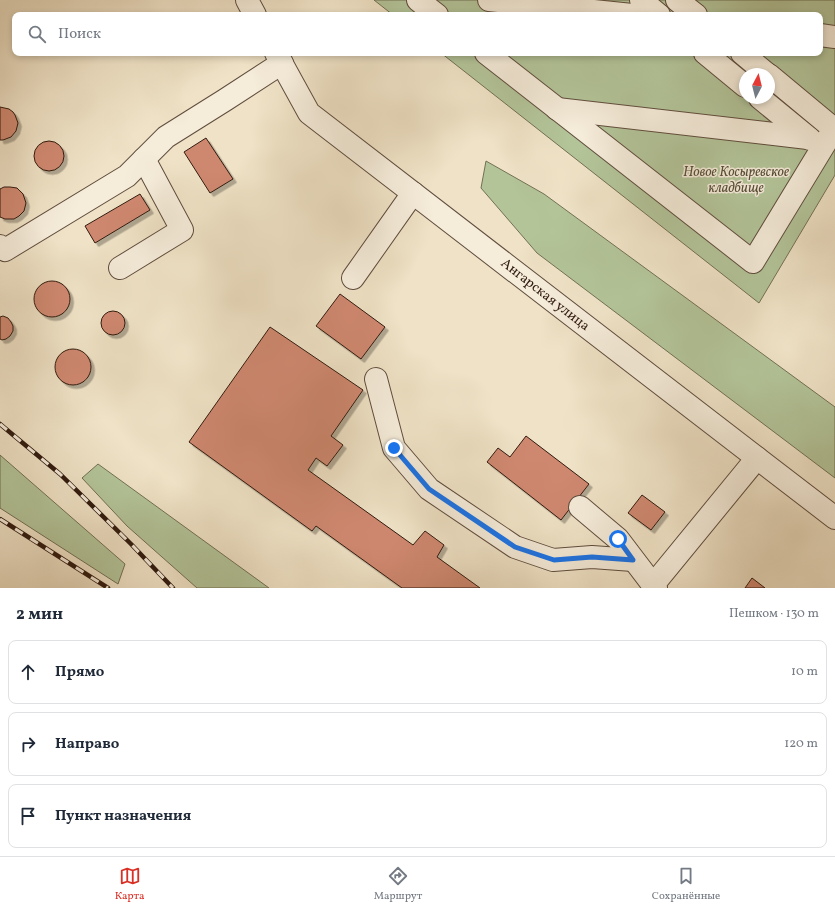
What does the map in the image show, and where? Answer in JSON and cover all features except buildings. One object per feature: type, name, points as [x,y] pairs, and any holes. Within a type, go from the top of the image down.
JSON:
[{"type":"street","points":[[247,0],[253,12]]},
{"type":"street","points":[[418,0],[433,12]]},
{"type":"street","points":[[488,0],[603,12]]},
{"type":"street","points":[[641,0],[655,12]]},
{"type":"street","points":[[677,0],[692,12]]},
{"type":"street","points":[[823,35],[835,37]]},
{"type":"street","points":[[490,56],[753,262],[815,143],[834,128],[775,81]]},
{"type":"street","points":[[709,56],[739,81]]},
{"type":"street","points":[[746,56],[760,68]]},
{"type":"street","points":[[0,246],[5,250],[127,176],[166,137],[225,100],[279,58]]},
{"type":"street","name":"Ангарская улица","points":[[279,58],[309,113],[835,518]]},
{"type":"street","points":[[767,104],[815,143]]},
{"type":"street","points":[[557,109],[815,143]]},
{"type":"street","points":[[120,268],[182,230],[144,159]]},
{"type":"street","points":[[353,278],[413,193]]},
{"type":"street","points":[[376,379],[394,448],[429,489],[515,547],[554,560],[592,557],[633,560]]},
{"type":"street","points":[[580,507],[618,539],[654,587],[757,458]]},
{"type":"green space","name":"Новое Косыревское кладбище","points":[[374,0],[835,0],[835,175],[759,303],[445,56],[823,56],[823,12],[389,12]]},
{"type":"green space","points":[[486,161],[544,194],[835,407],[835,478],[537,253],[481,188]]},
{"type":"green space","points":[[0,455],[125,564],[118,584],[0,508]]},
{"type":"green space","points":[[98,464],[269,588],[197,588],[127,526],[82,478]]},
{"type":"railway","points":[[0,424],[60,474],[173,588]]},
{"type":"railway","points":[[0,519],[108,588]]},
{"type":"route","points":[[394,448],[429,489],[515,547],[554,560],[592,557],[633,560],[618,539]]}]
